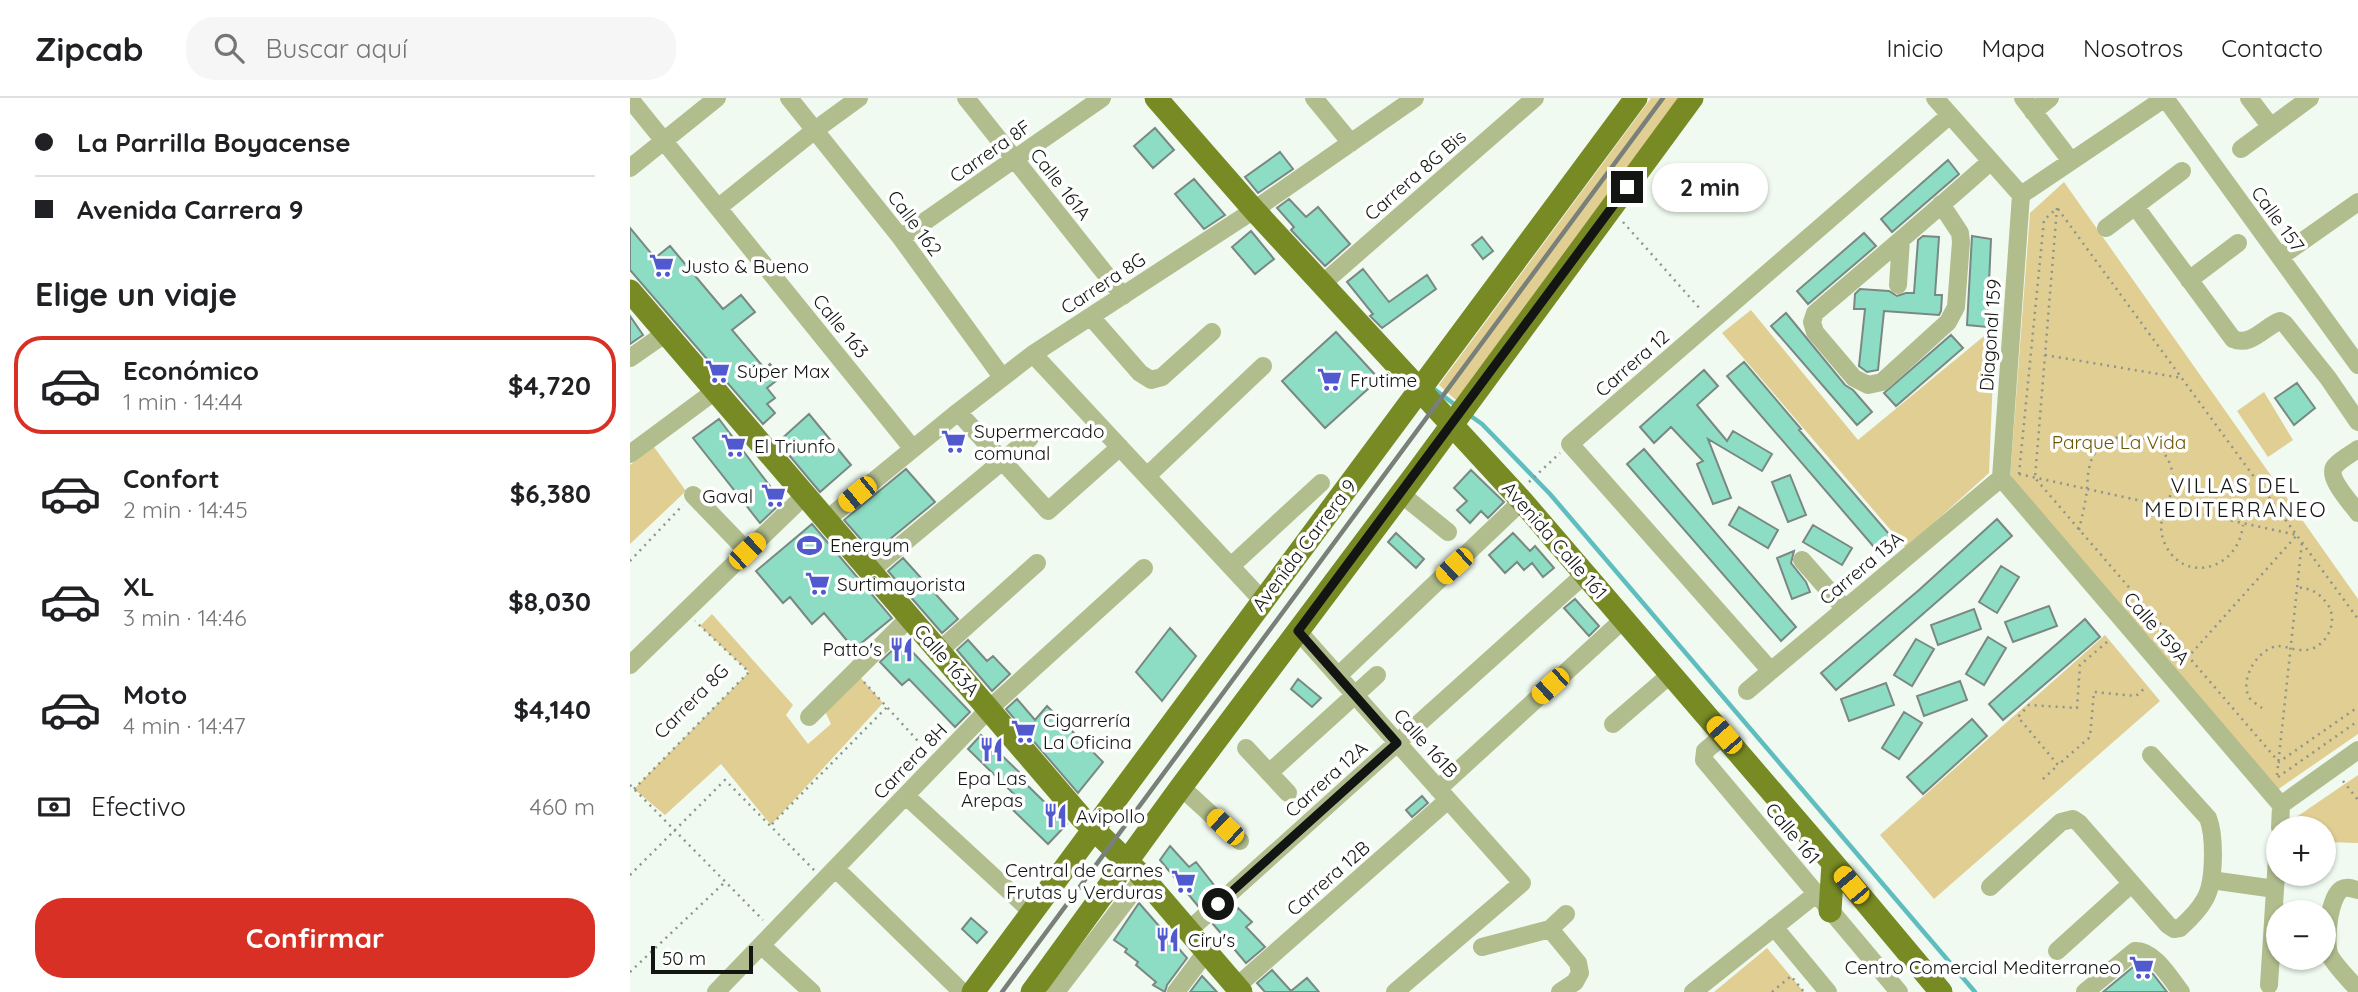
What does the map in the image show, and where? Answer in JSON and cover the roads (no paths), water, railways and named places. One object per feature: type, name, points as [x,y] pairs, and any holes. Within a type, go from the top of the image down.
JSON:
[{"type":"main road","name":"Avenida Calle 161","points":[[1156,98],[1254,210],[1519,498],[1941,992]]},
{"type":"main road","name":"Avenida Carrera 9","points":[[973,992],[1636,98]]},
{"type":"main road","points":[[1032,992],[1126,861],[1401,494],[1692,98]]},
{"type":"main road","name":"Calle 163A","points":[[630,291],[1094,830],[1147,883],[1238,989]]},
{"type":"main road","points":[[1823,902],[1833,863]]},
{"type":"street","points":[[630,168],[717,98]]},
{"type":"street","name":"Calle 162","points":[[789,98],[901,238],[1002,377]]},
{"type":"street","points":[[719,207],[859,98]]},
{"type":"street","name":"Calle 161A","points":[[966,98],[1123,296]]},
{"type":"street","name":"Carrera 8F","points":[[901,238],[1102,98]]},
{"type":"street","points":[[1314,98],[1350,144]]},
{"type":"street","name":"Carrera 8G","points":[[826,520],[1033,354],[1254,210],[1415,98]]},
{"type":"street","name":"Carrera 8G Bis","points":[[1322,284],[1535,98]]},
{"type":"street","points":[[1935,98],[2021,195],[2066,155],[2165,98]]},
{"type":"street","points":[[2050,98],[2028,105],[2066,155]]},
{"type":"street","name":"Calle 157","points":[[2165,98],[2357,361]]},
{"type":"street","points":[[2249,98],[2271,127]]},
{"type":"street","points":[[2241,149],[2310,98]]},
{"type":"street","name":"Calle 163","points":[[630,99],[913,449]]},
{"type":"street","name":"Carrera 12","points":[[1771,671],[1570,444],[1950,115]]},
{"type":"street","points":[[1941,204],[1960,233],[1956,307],[1948,322],[1882,382],[1868,385],[1854,378],[1815,332],[1812,322],[1815,313],[1901,240],[1941,204],[1991,161]]},
{"type":"street","points":[[2106,228],[2182,171]]},
{"type":"street","name":"Diagonal 159","points":[[2001,478],[2021,195]]},
{"type":"street","points":[[2280,257],[2358,202]]},
{"type":"street","points":[[2136,206],[2233,339],[2248,341],[2280,321],[2291,330],[2358,422]]},
{"type":"street","points":[[1898,285],[1901,240]]},
{"type":"street","points":[[2189,280],[2238,243]]},
{"type":"street","points":[[1091,317],[1140,373],[1151,380],[1162,377],[1212,332]]},
{"type":"street","points":[[630,358],[666,333]]},
{"type":"street","points":[[1033,354],[1262,600]]},
{"type":"street","points":[[2328,379],[2357,361]]},
{"type":"street","points":[[1147,476],[1263,366]]},
{"type":"street","points":[[630,454],[715,391]]},
{"type":"street","points":[[958,412],[1048,511],[1120,447]]},
{"type":"street","points":[[870,570],[1030,438]]},
{"type":"street","points":[[2358,449],[2334,467],[2332,473],[2358,513]]},
{"type":"street","name":"Carrera 13A","points":[[1747,691],[2001,478]]},
{"type":"street","name":"Calle 159A","points":[[2001,478],[2281,805]]},
{"type":"street","points":[[1231,566],[1321,483]]},
{"type":"street","points":[[1401,494],[1448,532]]},
{"type":"street","points":[[693,495],[747,551]]},
{"type":"street","points":[[630,665],[805,495]]},
{"type":"street","points":[[1338,676],[1519,498]]},
{"type":"street","points":[[1802,560],[1845,609]]},
{"type":"street","points":[[939,651],[1037,563]]},
{"type":"street","name":"Carrera 8H","points":[[716,992],[989,709],[1144,568]]},
{"type":"street","name":"Carrera 12A","points":[[1188,931],[1585,574]]},
{"type":"street","points":[[810,718],[909,617]]},
{"type":"street","name":"Carrera 12B","points":[[1238,989],[1624,619]]},
{"type":"street","name":"Calle 161B","points":[[1298,631],[1522,883],[1395,992]]},
{"type":"street","points":[[1613,724],[1671,674]]},
{"type":"street","points":[[1269,773],[1377,675]]},
{"type":"street","name":"Calle 161","points":[[1724,735],[1705,751],[1704,760],[1899,992]]},
{"type":"street","points":[[1246,748],[1289,793]]},
{"type":"street","points":[[2281,816],[2281,805],[2358,750]]},
{"type":"street","points":[[1990,887],[2061,822],[2073,819],[2168,925],[2174,929],[2180,928],[2205,901],[2211,880],[2213,830],[2208,818],[2151,754]]},
{"type":"street","points":[[1181,787],[1240,841]]},
{"type":"street","points":[[906,796],[1032,912]]},
{"type":"street","points":[[830,874],[962,992]]},
{"type":"street","points":[[2211,880],[2275,889]]},
{"type":"street","points":[[1056,992],[1138,886],[1147,883]]},
{"type":"street","points":[[2057,951],[2132,884]]},
{"type":"street","points":[[2268,990],[2275,886]]},
{"type":"street","points":[[2356,984],[2330,956],[2328,949],[2331,904],[2334,897],[2342,889],[2358,890]]},
{"type":"street","points":[[1693,992],[1774,927],[1823,902]]},
{"type":"street","points":[[1482,947],[1550,929],[1566,914]]},
{"type":"street","points":[[1774,927],[1828,992]]},
{"type":"street","points":[[1550,929],[1578,963],[1580,973],[1575,982],[1560,992]]},
{"type":"street","points":[[768,938],[812,992]]},
{"type":"street","points":[[2085,992],[2135,951],[2143,950],[2181,992]]},
{"type":"street","points":[[1176,992],[1206,951]]},
{"type":"waterway","points":[[1434,389],[1458,407]]},
{"type":"waterway","points":[[1468,414],[1482,424],[1550,494],[1975,992]]},
{"type":"railway","points":[[1002,992],[1663,98]]},
{"type":"place","name":"Justo & Bueno","points":[[661,266]]},
{"type":"place","name":"Súper Max","points":[[717,371]]},
{"type":"place","name":"Frutime","points":[[1330,380]]},
{"type":"place","name":"Supermercado comunal","points":[[954,442]]},
{"type":"place","name":"El Triunfo","points":[[734,446]]},
{"type":"place","name":"Gaval","points":[[773,496]]},
{"type":"place","name":"Energym","points":[[810,545]]},
{"type":"place","name":"Surtimayorista","points":[[817,584]]},
{"type":"place","name":"Patto's","points":[[902,649]]},
{"type":"place","name":"Cigarrería La Oficina","points":[[1023,731]]},
{"type":"place","name":"Epa Las Arepas","points":[[992,750]]},
{"type":"place","name":"Avipollo","points":[[1056,816]]},
{"type":"place","name":"Central de Carnes Frutas y Verduras","points":[[1183,881]]},
{"type":"place","name":"Ciru's","points":[[1168,940]]},
{"type":"place","name":"Centro Comercial Mediterraneo","points":[[2141,967]]},
{"type":"district","name":"VILLAS DEL MEDITERRANEO","points":[[2236,498]]},
{"type":"park label","name":"Parque La Vida","points":[[2119,442]]}]
